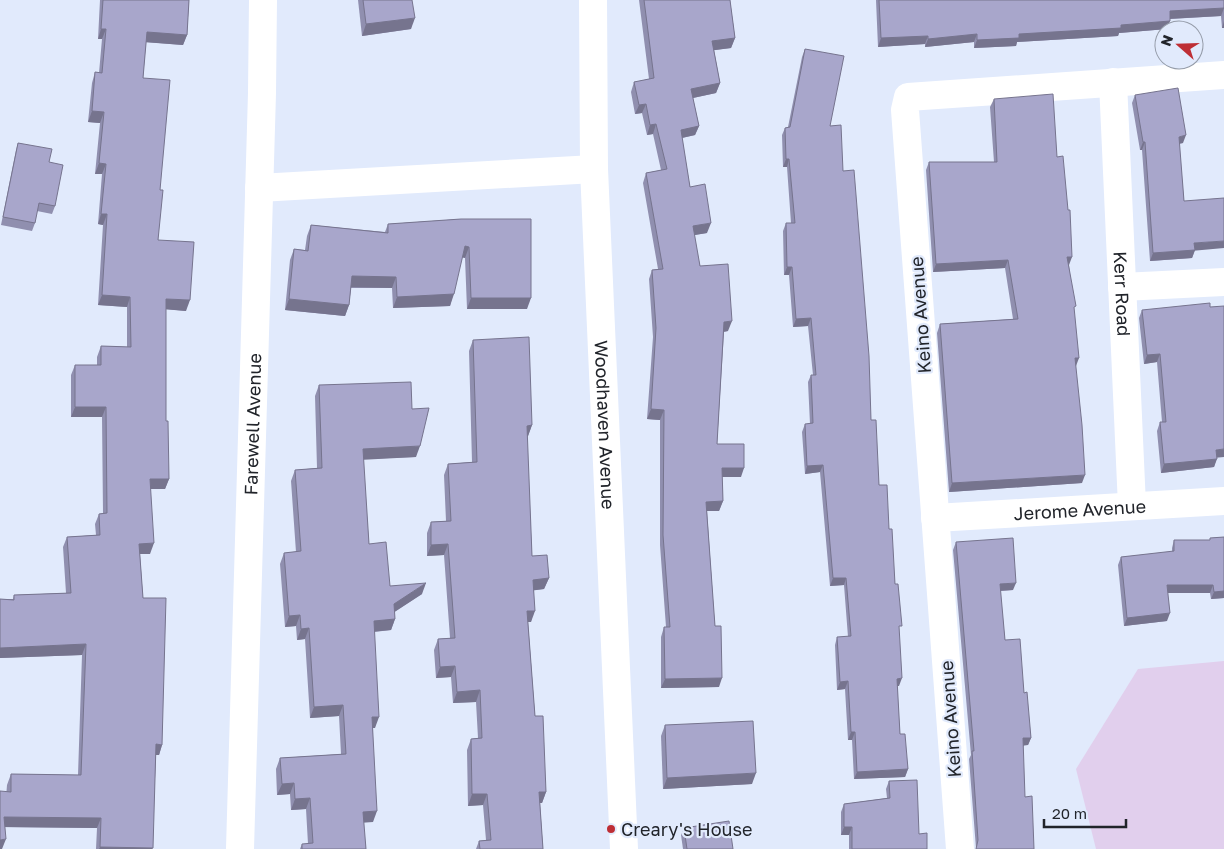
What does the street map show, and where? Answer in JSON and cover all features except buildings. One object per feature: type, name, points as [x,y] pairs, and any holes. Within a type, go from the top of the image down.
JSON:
[{"type":"street","name":"Farewell Avenue","points":[[240,849],[263,0]]},
{"type":"street","name":"Woodhaven Avenue","points":[[593,0],[594,170],[624,849]]},
{"type":"street","name":"Keino Avenue","points":[[960,849],[905,110],[908,97],[1224,75]]},
{"type":"street","name":"Kerr Road","points":[[1113,82],[1132,506]]},
{"type":"street","points":[[259,188],[594,170]]},
{"type":"street","points":[[1122,287],[1224,282]]},
{"type":"street","name":"Jerome Avenue","points":[[935,518],[1224,501]]},
{"type":"shaded area","points":[[1224,661],[1224,849],[1096,849],[1076,769],[1138,669]]},
{"type":"place","name":"Creary's House","points":[[611,829]]}]
